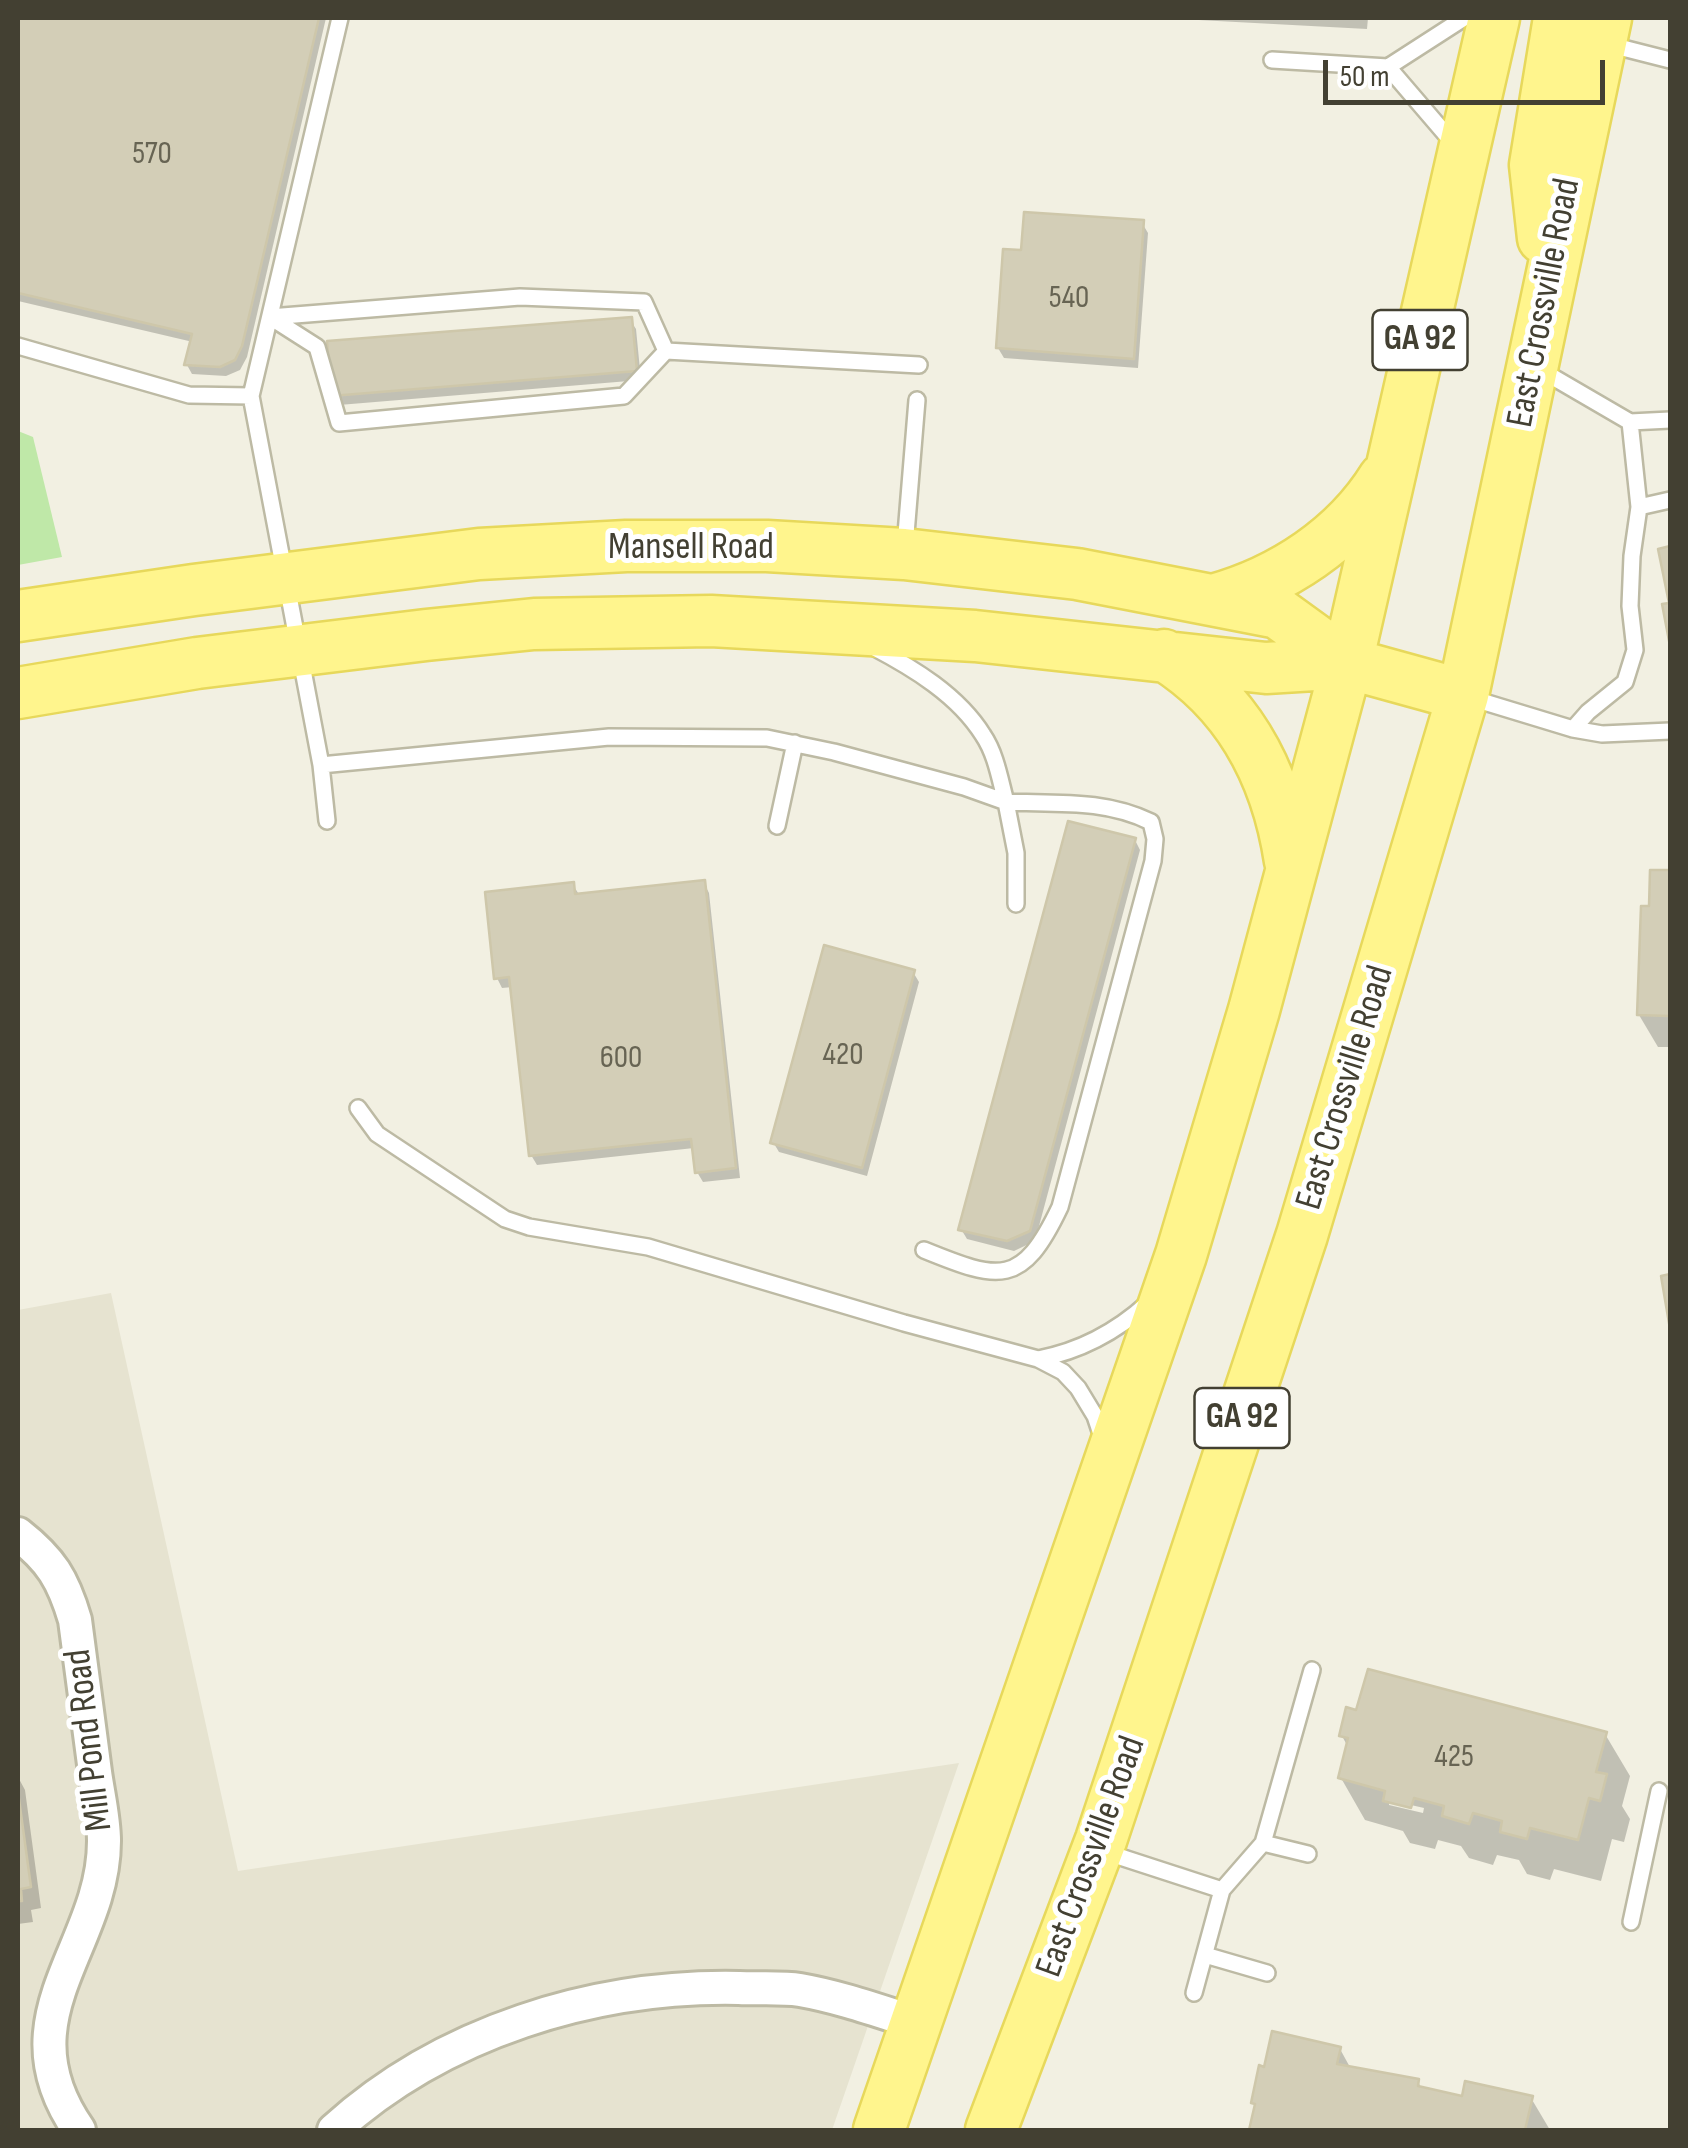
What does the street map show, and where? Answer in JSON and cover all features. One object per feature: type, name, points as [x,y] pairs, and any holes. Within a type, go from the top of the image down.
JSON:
[{"type":"main road","name":"GA 92","points":[[879,2130],[1181,1255],[1254,1010],[1347,663],[1494,18]]},
{"type":"main road","name":"East Crossville Road","points":[[990,2130],[1098,1850],[1302,1236],[1463,695],[1534,366],[1588,26]]},
{"type":"main road","points":[[1211,600],[1248,590],[1304,559],[1371,498],[1392,465]]},
{"type":"main road","name":"Mansell Road","points":[[18,616],[479,554],[626,546],[767,546],[904,554],[1077,574],[1278,613],[1347,663]]},
{"type":"main road","name":"Mansell Road","points":[[18,692],[300,649],[534,624],[711,621],[975,636],[1266,668],[1347,663],[1463,695]]},
{"type":"main road","points":[[1164,655],[1204,683],[1246,733],[1275,792],[1291,869]]},
{"type":"street","name":"Mill Pond Road","points":[[18,1534],[44,1555],[65,1586],[75,1620],[104,1842],[95,1894],[50,2004],[49,2066],[64,2110],[79,2130]]},
{"type":"street","points":[[334,2130],[369,2098],[432,2059],[505,2028],[611,1998],[699,1988],[798,1990],[917,2023]]},
{"type":"lane","points":[[327,820],[321,765],[251,396],[340,18]]},
{"type":"lane","points":[[1272,60],[1388,67],[1464,18]]},
{"type":"lane","points":[[1588,26],[1670,60]]},
{"type":"lane","points":[[1388,67],[1463,155]]},
{"type":"lane","points":[[270,317],[520,298],[644,302],[666,351]]},
{"type":"lane","points":[[270,317],[317,347],[339,423],[624,396],[666,351],[920,364]]},
{"type":"lane","points":[[18,346],[189,394],[251,396]]},
{"type":"lane","points":[[1534,366],[1630,422],[1670,420]]},
{"type":"lane","points":[[904,554],[917,400]]},
{"type":"lane","points":[[1573,729],[1625,682],[1635,650],[1630,606],[1639,507],[1630,422]]},
{"type":"lane","points":[[1639,507],[1670,500]]},
{"type":"lane","points":[[834,626],[922,676],[956,702],[985,737],[996,764],[1016,852],[1016,904]]},
{"type":"lane","points":[[1463,695],[1573,729],[1602,734],[1670,731]]},
{"type":"lane","points":[[321,765],[609,737],[754,738],[795,743],[964,786],[1006,802],[1092,804],[1150,822],[1156,839],[1153,860],[1060,1207],[1043,1244],[1022,1266],[1000,1272],[974,1271],[924,1250]]},
{"type":"lane","points":[[776,826],[795,743]]},
{"type":"lane","points":[[358,1108],[377,1134],[505,1218],[529,1227],[648,1247],[1038,1359],[1063,1372],[1078,1388],[1095,1416],[1108,1468]]},
{"type":"lane","points":[[1038,1359],[1066,1354],[1126,1323],[1152,1300],[1181,1255]]},
{"type":"lane","points":[[1194,1992],[1222,1890],[1262,1842],[1312,1670]]},
{"type":"lane","points":[[1631,1922],[1659,1790]]},
{"type":"lane","points":[[1262,1842],[1308,1854]]},
{"type":"lane","points":[[1098,1850],[1222,1890]]},
{"type":"lane","points":[[1205,1955],[1267,1974]]},
{"type":"shaded area","points":[[111,1293],[238,1871],[959,1763],[832,2130],[18,2130],[18,1310]]},
{"type":"green space","points":[[18,431],[33,437],[62,557],[18,565]]},
{"type":"building","points":[[18,18],[319,18],[242,346],[235,360],[220,367],[184,365],[192,334],[18,293]]},
{"type":"building","points":[[1024,212],[1144,220],[1134,359],[996,348],[1003,249],[1021,250]]},
{"type":"building","points":[[632,317],[637,371],[331,396],[327,341]]},
{"type":"building","points":[[1670,546],[1670,646],[1662,604],[1669,603],[1658,549]]},
{"type":"building","points":[[1068,821],[1136,838],[1030,1231],[1007,1241],[958,1230]]},
{"type":"building","points":[[1650,870],[1670,870],[1670,1016],[1637,1015],[1641,906],[1649,906]]},
{"type":"building","points":[[705,880],[736,1168],[695,1173],[691,1139],[529,1156],[509,977],[494,979],[485,892],[574,882],[575,894]]},
{"type":"building","points":[[824,945],[915,970],[862,1168],[770,1143]]},
{"type":"building","points":[[1670,1274],[1670,1329],[1661,1276]]},
{"type":"building","points":[[1368,1669],[1607,1732],[1596,1772],[1607,1774],[1600,1801],[1589,1798],[1578,1840],[1530,1828],[1527,1839],[1500,1832],[1502,1821],[1473,1813],[1469,1824],[1442,1816],[1444,1806],[1414,1798],[1411,1808],[1383,1801],[1385,1791],[1338,1778],[1348,1738],[1339,1736],[1346,1707],[1356,1710]]},
{"type":"building","points":[[18,1792],[31,1887],[21,1889],[22,1901],[18,1901]]},
{"type":"building","points":[[1272,2031],[1341,2047],[1337,2064],[1419,2079],[1418,2086],[1462,2096],[1465,2081],[1533,2096],[1525,2130],[1249,2130],[1259,2065],[1264,2067]]}]
